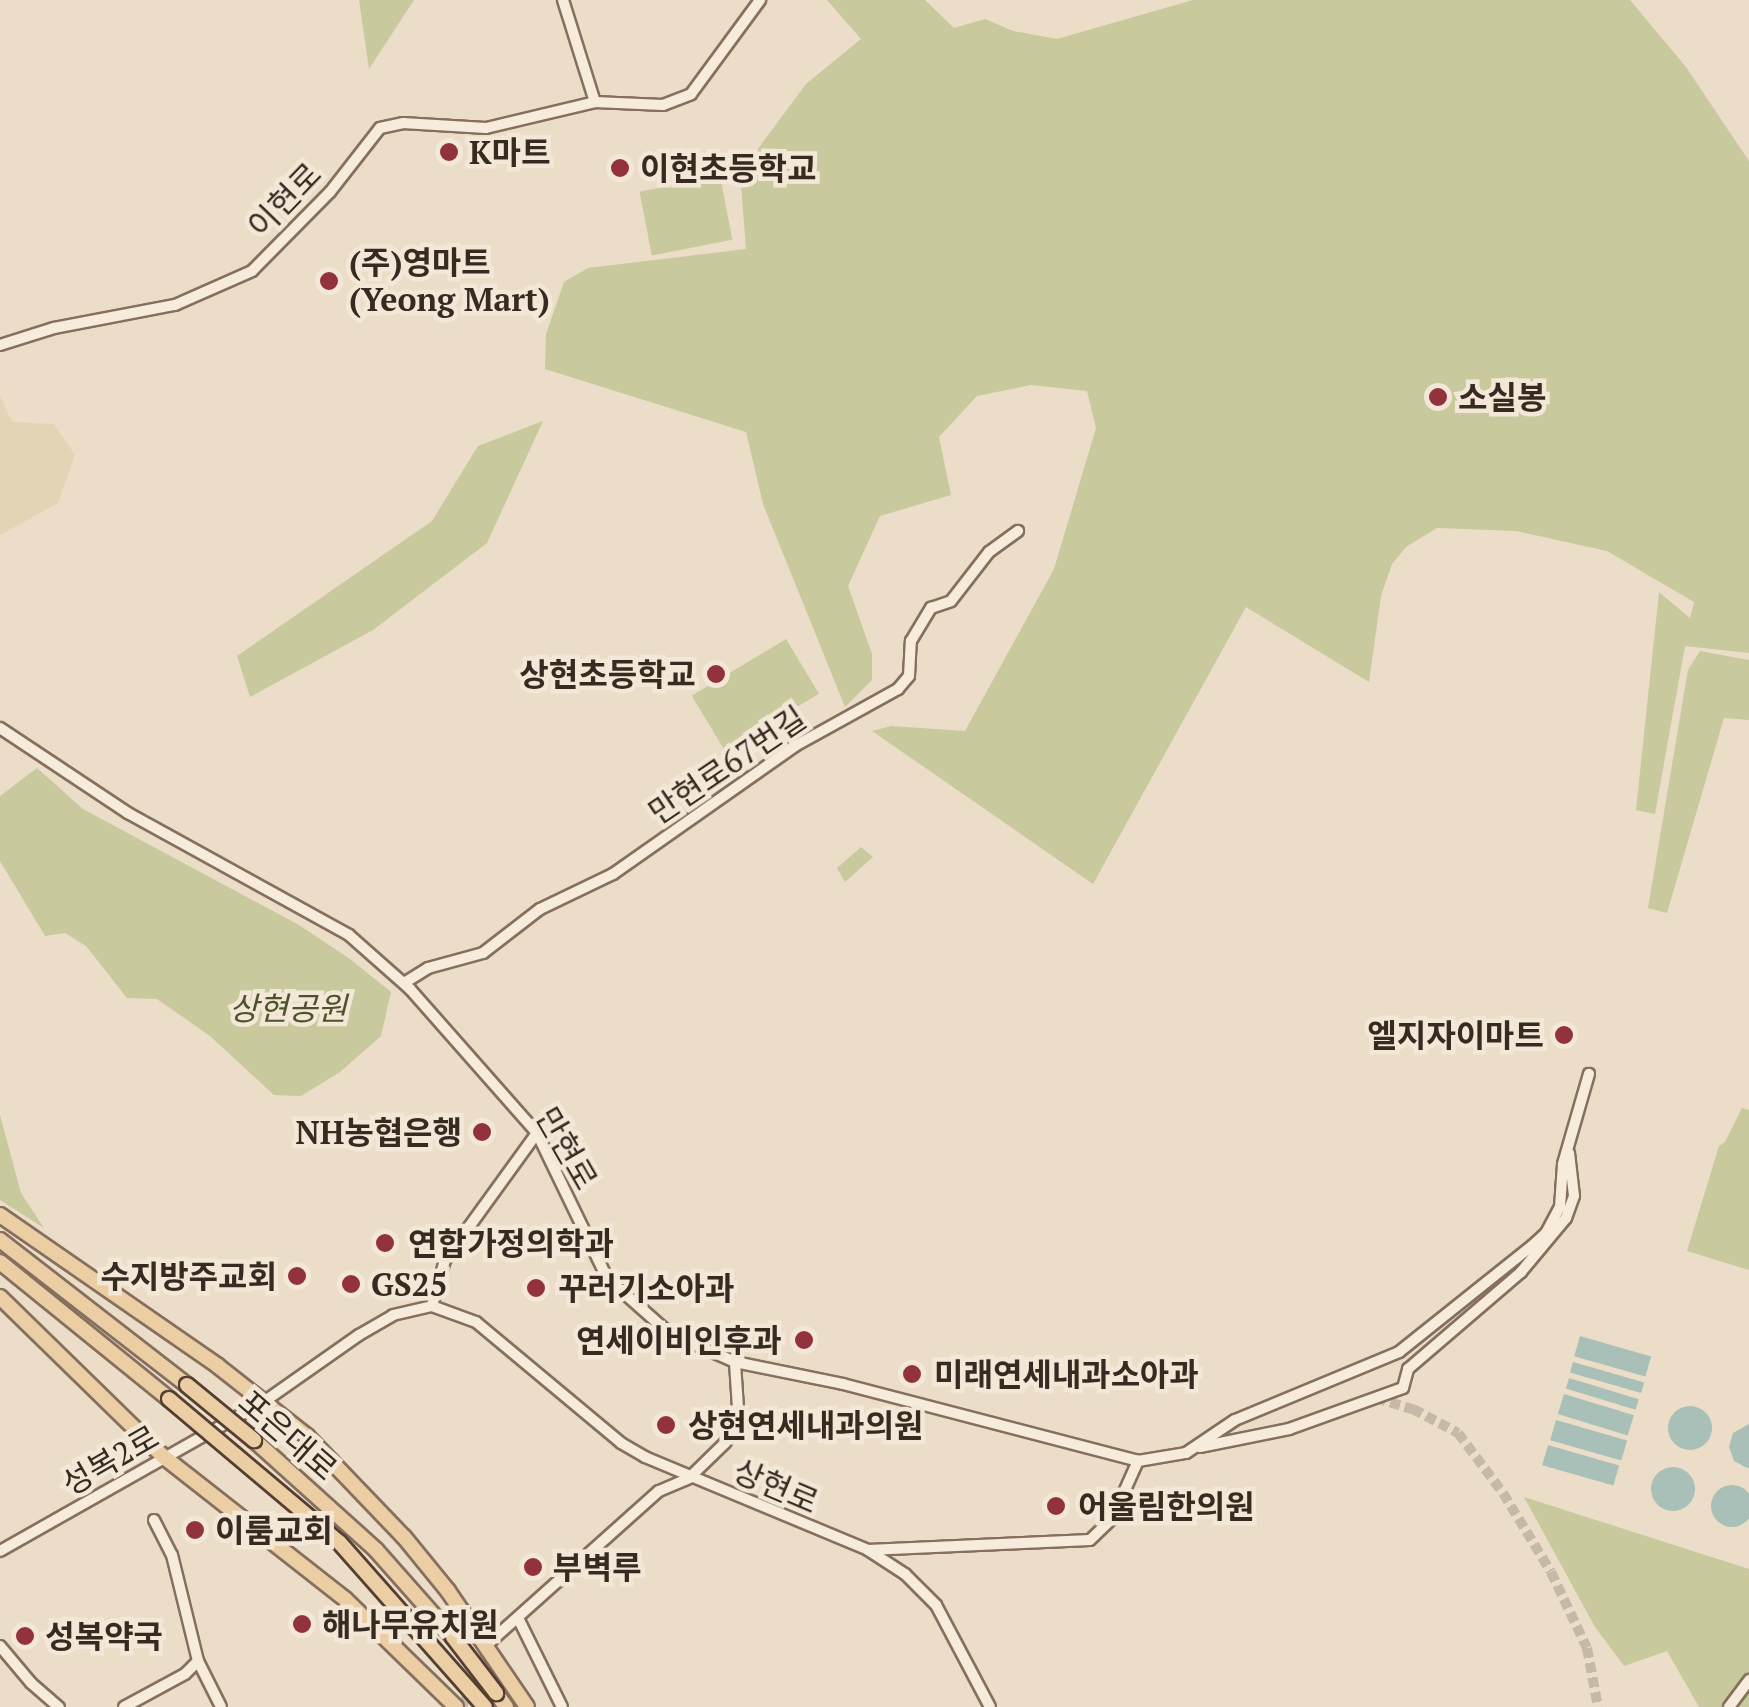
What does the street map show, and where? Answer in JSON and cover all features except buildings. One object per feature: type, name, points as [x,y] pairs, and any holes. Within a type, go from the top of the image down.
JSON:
[{"type":"main road","points":[[0,1215],[265,1401],[307,1436],[404,1537],[499,1662],[527,1707]]},
{"type":"main road","name":"포은대로","points":[[0,1240],[187,1385],[376,1550],[506,1707]]},
{"type":"main road","name":"포은대로","points":[[0,1262],[339,1542],[484,1707]]},
{"type":"main road","points":[[0,1297],[164,1458],[345,1599],[456,1707]]},
{"type":"street","points":[[562,0],[594,102]]},
{"type":"street","name":"이현로","points":[[0,344],[84,322],[175,305],[252,271],[330,192],[380,128],[402,123],[486,128],[594,102],[663,105],[692,94],[760,0]]},
{"type":"street","name":"만현로67번길","points":[[404,983],[428,968],[484,953],[540,908],[613,874],[795,746],[898,689],[909,676],[911,641],[931,608],[951,601],[989,552],[1018,530]]},
{"type":"street","name":"만현로","points":[[0,728],[112,804],[349,935],[404,983],[537,1133],[608,1278],[668,1333],[735,1362],[842,1384],[1138,1460],[1166,1459],[1199,1447],[1289,1429],[1403,1388],[1408,1369],[1531,1262],[1566,1218],[1574,1196],[1568,1146]]},
{"type":"street","points":[[1199,1447],[1234,1420],[1399,1352],[1546,1233],[1560,1207],[1568,1146],[1589,1074]]},
{"type":"street","points":[[265,1401],[393,1315],[432,1306],[444,1260],[537,1133]]},
{"type":"street","name":"상현로","points":[[432,1306],[476,1322],[621,1443],[690,1478],[868,1550],[905,1574],[936,1605],[990,1707]]},
{"type":"street","points":[[490,1641],[659,1491],[690,1478],[739,1423],[735,1362]]},
{"type":"street","name":"성복2로","points":[[0,1551],[243,1410],[265,1401]]},
{"type":"street","points":[[868,1550],[1090,1540],[1112,1519],[1138,1460]]},
{"type":"street","points":[[154,1520],[172,1555],[198,1661],[221,1707]]},
{"type":"street","points":[[518,1618],[562,1707]]},
{"type":"street","points":[[0,1646],[30,1683],[60,1707]]},
{"type":"street","points":[[124,1707],[185,1674],[198,1661]]},
{"type":"street","points":[[1729,1707],[1749,1680]]},
{"type":"shaded area","points":[[0,396],[12,422],[54,424],[75,455],[58,503],[0,535]]},
{"type":"shaded area","points":[[1580,1336],[1651,1356],[1645,1377],[1574,1356]]},
{"type":"shaded area","points":[[1573,1362],[1644,1382],[1641,1393],[1570,1373]]},
{"type":"shaded area","points":[[1569,1378],[1639,1399],[1636,1410],[1566,1389]]},
{"type":"shaded area","points":[[1564,1394],[1634,1415],[1628,1435],[1558,1414]]},
{"type":"shaded area","points":[[1690,1406],[1706,1412],[1712,1428],[1706,1444],[1690,1450],[1674,1444],[1668,1428],[1674,1412]]},
{"type":"shaded area","points":[[1556,1420],[1627,1440],[1621,1461],[1550,1440]]},
{"type":"shaded area","points":[[1749,1424],[1747,1468],[1734,1461],[1729,1447],[1733,1433]]},
{"type":"shaded area","points":[[1548,1445],[1619,1465],[1613,1486],[1542,1465]]},
{"type":"shaded area","points":[[1673,1467],[1689,1473],[1695,1489],[1689,1505],[1673,1511],[1657,1505],[1651,1489],[1657,1473]]},
{"type":"shaded area","points":[[1732,1485],[1747,1491],[1753,1506],[1747,1521],[1732,1527],[1717,1521],[1711,1506],[1717,1491]]},
{"type":"green space","points":[[359,0],[414,0],[369,69]]},
{"type":"green space","points":[[827,0],[925,0],[954,28],[985,19],[1013,31],[1057,39],[1193,0],[1630,0],[1686,67],[1749,161],[1749,653],[1685,646],[1655,814],[1636,810],[1659,592],[1690,618],[1694,602],[1607,551],[1516,531],[1437,528],[1406,547],[1392,564],[1381,596],[1369,682],[1246,607],[1093,884],[872,731],[891,726],[965,731],[1054,569],[1096,428],[1087,391],[1031,385],[977,396],[939,437],[951,495],[880,516],[848,586],[872,654],[872,680],[845,707],[763,504],[746,432],[545,369],[546,334],[564,282],[588,268],[746,249],[740,173],[806,84],[861,39]]},
{"type":"green space","points":[[720,176],[732,240],[652,255],[640,192]]},
{"type":"green space","points":[[543,421],[487,543],[373,630],[250,697],[237,656],[432,521],[478,446]]},
{"type":"green space","points":[[786,639],[819,694],[725,751],[692,696]]},
{"type":"green space","points":[[1700,651],[1749,660],[1749,720],[1724,718],[1667,913],[1648,908],[1688,670]]},
{"type":"green space","name":"상현공원","points":[[37,768],[83,809],[299,925],[350,959],[391,992],[381,1036],[340,1072],[301,1096],[274,1095],[210,1036],[157,999],[127,998],[86,946],[65,933],[45,936],[0,861],[0,796]]},
{"type":"green space","points":[[861,847],[873,857],[845,882],[837,868]]},
{"type":"green space","points":[[1742,1108],[1749,1110],[1749,1270],[1687,1251],[1719,1146],[1725,1142]]},
{"type":"green space","points":[[0,1115],[21,1193],[44,1228],[0,1200]]},
{"type":"green space","points":[[1524,1497],[1749,1569],[1749,1707],[1699,1707],[1667,1651],[1624,1666],[1595,1627]]},
{"type":"tunnel","points":[[1376,1398],[1413,1409],[1458,1433],[1503,1493],[1551,1572],[1587,1648],[1598,1707]]},
{"type":"tunnel","points":[[462,1707],[490,1644]]},
{"type":"place","name":"K마트","points":[[449,152]]},
{"type":"place","name":"이현초등학교","points":[[620,168]]},
{"type":"place","name":"(주)영마트 (Yeong Mart)","points":[[329,281]]},
{"type":"place","name":"소실봉","points":[[1438,397]]},
{"type":"place","name":"상현초등학교","points":[[716,674]]},
{"type":"place","name":"엘지자이마트","points":[[1564,1035]]},
{"type":"place","name":"NH농협은행","points":[[482,1132]]},
{"type":"place","name":"연합가정의학과","points":[[385,1243]]},
{"type":"place","name":"수지방주교회","points":[[297,1276]]},
{"type":"place","name":"GS25","points":[[351,1284]]},
{"type":"place","name":"꾸러기소아과","points":[[536,1288]]},
{"type":"place","name":"연세이비인후과","points":[[804,1340]]},
{"type":"place","name":"미래연세내과소아과","points":[[912,1374]]},
{"type":"place","name":"상현연세내과의원","points":[[666,1425]]},
{"type":"place","name":"어울림한의원","points":[[1056,1506]]},
{"type":"place","name":"이룸교회","points":[[195,1530]]},
{"type":"place","name":"부벽루","points":[[533,1567]]},
{"type":"place","name":"해나무유치원","points":[[302,1624]]},
{"type":"place","name":"성복약국","points":[[25,1636]]}]
